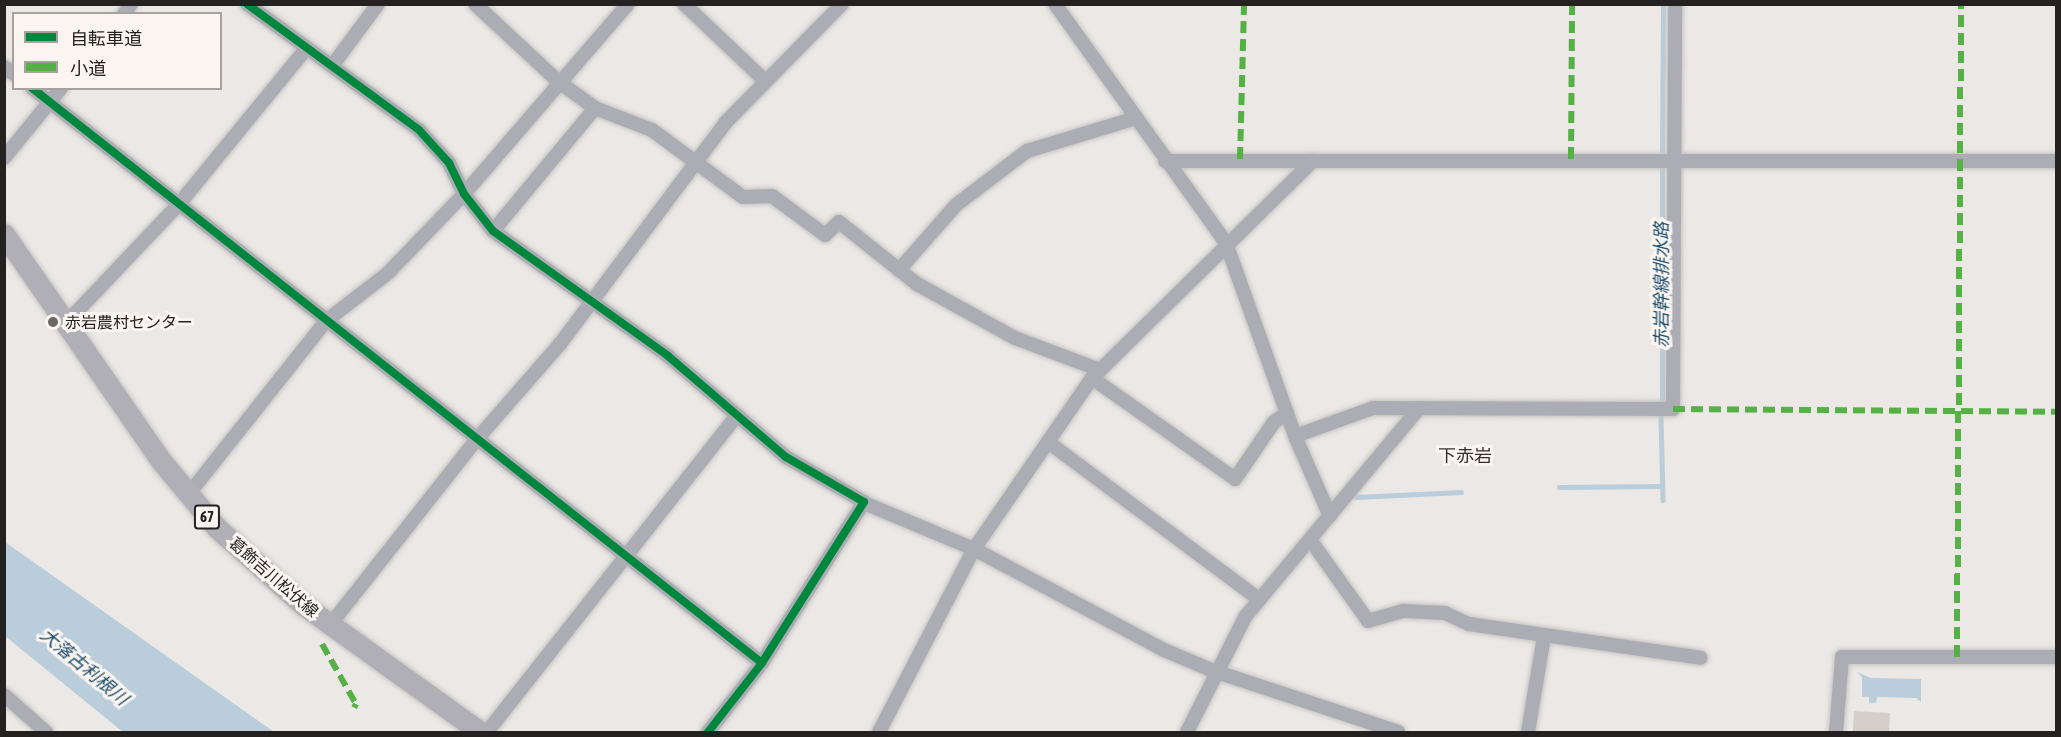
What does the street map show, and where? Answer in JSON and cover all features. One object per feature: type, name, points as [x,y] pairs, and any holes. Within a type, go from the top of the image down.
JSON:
[{"type":"main road","name":"葛飾吉川松伏線","points":[[4,234],[188,495],[242,552],[330,625],[480,732]]},
{"type":"street","points":[[247,4],[420,130],[449,163],[464,194],[493,231],[593,299],[795,463],[864,503],[974,549],[1128,631],[1214,672],[1398,732]]},
{"type":"street","points":[[332,66],[378,4]]},
{"type":"street","points":[[475,4],[559,82],[595,108],[652,130],[698,160],[743,196],[772,196],[825,235],[839,222],[899,270],[1015,338],[1096,374],[1236,479],[1274,422],[1287,413]]},
{"type":"street","points":[[188,495],[326,321],[388,273],[464,194],[628,4]]},
{"type":"street","points":[[684,4],[765,81]]},
{"type":"street","points":[[330,625],[477,439],[593,299],[726,122],[842,4]]},
{"type":"street","points":[[1055,4],[1165,161],[1226,243],[1295,436],[1330,516]]},
{"type":"street","points":[[1295,436],[1372,408],[1673,409],[1675,4]]},
{"type":"street","points":[[67,322],[178,204],[306,49]]},
{"type":"street","points":[[34,90],[762,663]]},
{"type":"street","points":[[4,158],[60,90]]},
{"type":"street","points":[[493,231],[595,108]]},
{"type":"street","points":[[899,270],[956,205],[1027,151],[1136,118]]},
{"type":"street","points":[[1165,161],[1674,158],[2056,161]]},
{"type":"street","points":[[879,732],[974,549],[1096,374],[1226,243],[1313,161]]},
{"type":"street","points":[[1187,732],[1214,672],[1259,599],[1311,541],[1419,408]]},
{"type":"street","points":[[487,732],[737,416]]},
{"type":"street","points":[[1048,442],[1259,599]]},
{"type":"street","points":[[708,732],[762,663],[864,503]]},
{"type":"street","points":[[1311,541],[1368,621],[1404,610],[1445,613],[1469,624],[1701,658]]},
{"type":"street","points":[[1528,732],[1544,636]]},
{"type":"street","points":[[1836,732],[1842,657],[2056,657]]},
{"type":"street","points":[[4,694],[46,732]]},
{"type":"water","name":"大落古利根川","points":[[5,542],[274,732],[123,732],[5,636]]},
{"type":"water","points":[[1857,672],[1871,678],[1921,679],[1921,702],[1916,698],[1877,697],[1876,703],[1869,703],[1869,697],[1862,697],[1862,677]]},
{"type":"building","points":[[1854,711],[1890,713],[1889,732],[1853,732]]},
{"type":"waterway","name":"赤岩幹線排水路","points":[[1662,151],[1663,4]]},
{"type":"waterway","name":"赤岩幹線排水路","points":[[1662,167],[1662,404]]},
{"type":"waterway","name":"赤岩幹線排水路","points":[[1661,416],[1663,500]]},
{"type":"waterway","points":[[1559,487],[1662,486]]},
{"type":"waterway","points":[[1356,497],[1461,492]]},
{"type":"marked path","points":[[1240,159],[1244,4]]},
{"type":"marked path","points":[[1571,159],[1572,4]]},
{"type":"marked path","points":[[1957,657],[1961,4]]},
{"type":"marked path","points":[[1673,409],[2056,412]]},
{"type":"marked path","points":[[322,644],[356,704],[354,708]]},
{"type":"cycle path","points":[[247,4],[419,130],[449,163],[464,194],[493,231],[668,356],[786,457],[864,502],[762,663],[708,732]]},
{"type":"cycle path","points":[[35,90],[762,663]]},
{"type":"place","name":"赤岩農村センター","points":[[53,322]]},
{"type":"district","name":"下赤岩","points":[[1465,456]]}]
